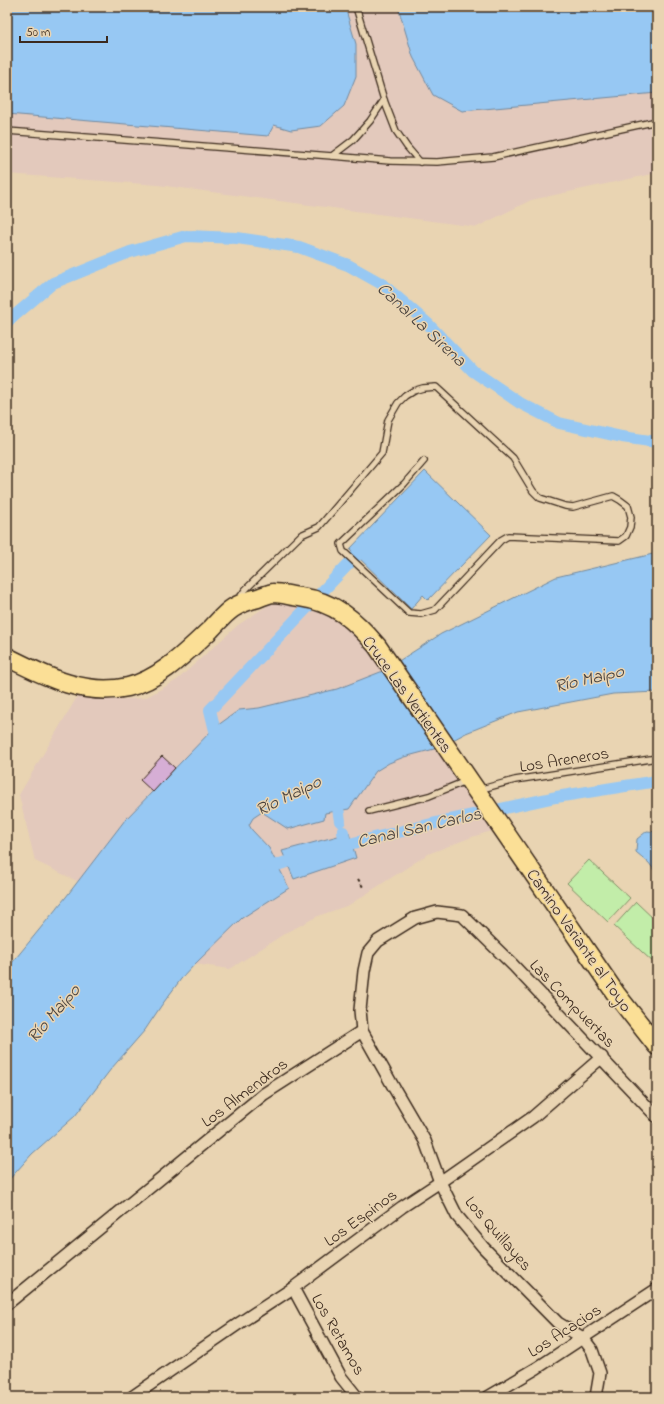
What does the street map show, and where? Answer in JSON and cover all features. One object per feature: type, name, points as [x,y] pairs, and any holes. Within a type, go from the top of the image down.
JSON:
[{"type":"main road","name":"Cruce Las Vertientes","points":[[7,657],[42,674],[69,684],[96,690],[111,690],[129,686],[154,676],[185,654],[233,608],[248,601],[273,593],[307,598],[330,605],[357,625],[385,658],[505,833]]},
{"type":"main road","name":"Camino Variante al Toyo","points":[[505,833],[616,994],[657,1046]]},
{"type":"street","name":"Las Compuertas","points":[[362,1031],[360,1010],[364,972],[368,953],[378,940],[415,918],[436,912],[462,915],[513,965],[657,1117]]},
{"type":"street","name":"Los Quillayes","points":[[362,1031],[425,1140],[440,1182],[457,1216],[483,1246],[558,1323],[583,1338],[592,1350],[600,1373],[596,1397]]},
{"type":"street","name":"Los Almendros","points":[[7,1304],[264,1094],[362,1031]]},
{"type":"street","name":"Los Espinos","points":[[132,1397],[293,1288],[402,1207],[533,1117],[602,1058]]},
{"type":"street","name":"Los Retamos","points":[[293,1288],[341,1377],[357,1397]]},
{"type":"street","name":"Los Acacios","points":[[488,1397],[537,1368],[657,1289]]},
{"type":"lane","points":[[356,7],[384,100],[396,131],[407,148],[420,162]]},
{"type":"lane","points":[[332,156],[353,140],[370,122],[384,100]]},
{"type":"lane","points":[[7,131],[390,161],[437,162],[494,157],[657,121]]},
{"type":"lane","points":[[233,608],[246,590],[301,535],[320,527],[382,453],[388,420],[398,403],[413,391],[423,388],[436,387],[513,458],[533,491],[540,498],[573,507],[613,496],[628,506],[631,517],[630,527],[626,536],[619,541],[508,536],[501,540],[435,610],[422,614],[409,613],[343,551],[341,544],[404,484],[424,461]]},
{"type":"lane","name":"Los Areneros","points":[[369,811],[429,796],[475,789],[515,780],[657,758]]},
{"type":"path","points":[[358,879],[363,887]]},
{"type":"shaded area","points":[[7,7],[657,7],[657,173],[531,200],[477,227],[158,185],[7,174]]},
{"type":"shaded area","points":[[301,603],[350,625],[495,830],[428,854],[349,905],[318,916],[284,934],[230,969],[195,964],[77,881],[35,861],[19,795],[77,697],[112,700],[145,698],[177,680],[238,625],[270,604]]},
{"type":"green space","points":[[589,860],[630,898],[608,922],[567,883]]},
{"type":"green space","points":[[636,902],[657,922],[657,962],[655,964],[614,926]]},
{"type":"water","points":[[7,7],[345,7],[356,44],[356,76],[344,106],[321,126],[291,130],[274,125],[268,136],[7,114]]},
{"type":"water","points":[[398,7],[657,7],[657,93],[462,111],[433,95],[413,57]]},
{"type":"water","points":[[425,471],[491,535],[428,600],[423,595],[411,609],[350,549]]},
{"type":"water","name":"Río Maipo","points":[[657,553],[657,692],[613,694],[518,712],[466,733],[438,748],[404,757],[389,763],[376,771],[349,809],[325,813],[324,819],[288,829],[262,812],[253,818],[249,825],[269,848],[289,888],[242,918],[195,964],[181,979],[145,1030],[111,1069],[75,1116],[32,1154],[7,1182],[7,969],[66,897],[125,820],[214,728],[239,710],[259,708],[337,689],[383,671],[441,634],[556,577]]},
{"type":"water","points":[[647,831],[657,832],[657,874],[649,863],[636,852],[637,839]]},
{"type":"water","points":[[349,833],[356,858],[294,879],[282,851]]},
{"type":"building","points":[[162,756],[175,768],[153,792],[140,780]]},
{"type":"waterway","name":"Canal La Sirena","points":[[7,322],[53,283],[130,252],[186,236],[237,238],[299,247],[348,265],[382,284],[427,323],[473,371],[520,403],[559,423],[622,437],[657,442]]},
{"type":"waterway","points":[[218,743],[210,710],[356,556]]},
{"type":"waterway","name":"Canal San Carlos","points":[[337,847],[440,822],[556,797],[657,781]]},
{"type":"waterway","points":[[336,795],[340,821]]},
{"type":"waterway","points":[[343,832],[345,844]]},
{"type":"waterway","name":"Canal San Carlos","points":[[262,866],[277,865],[302,857]]}]
